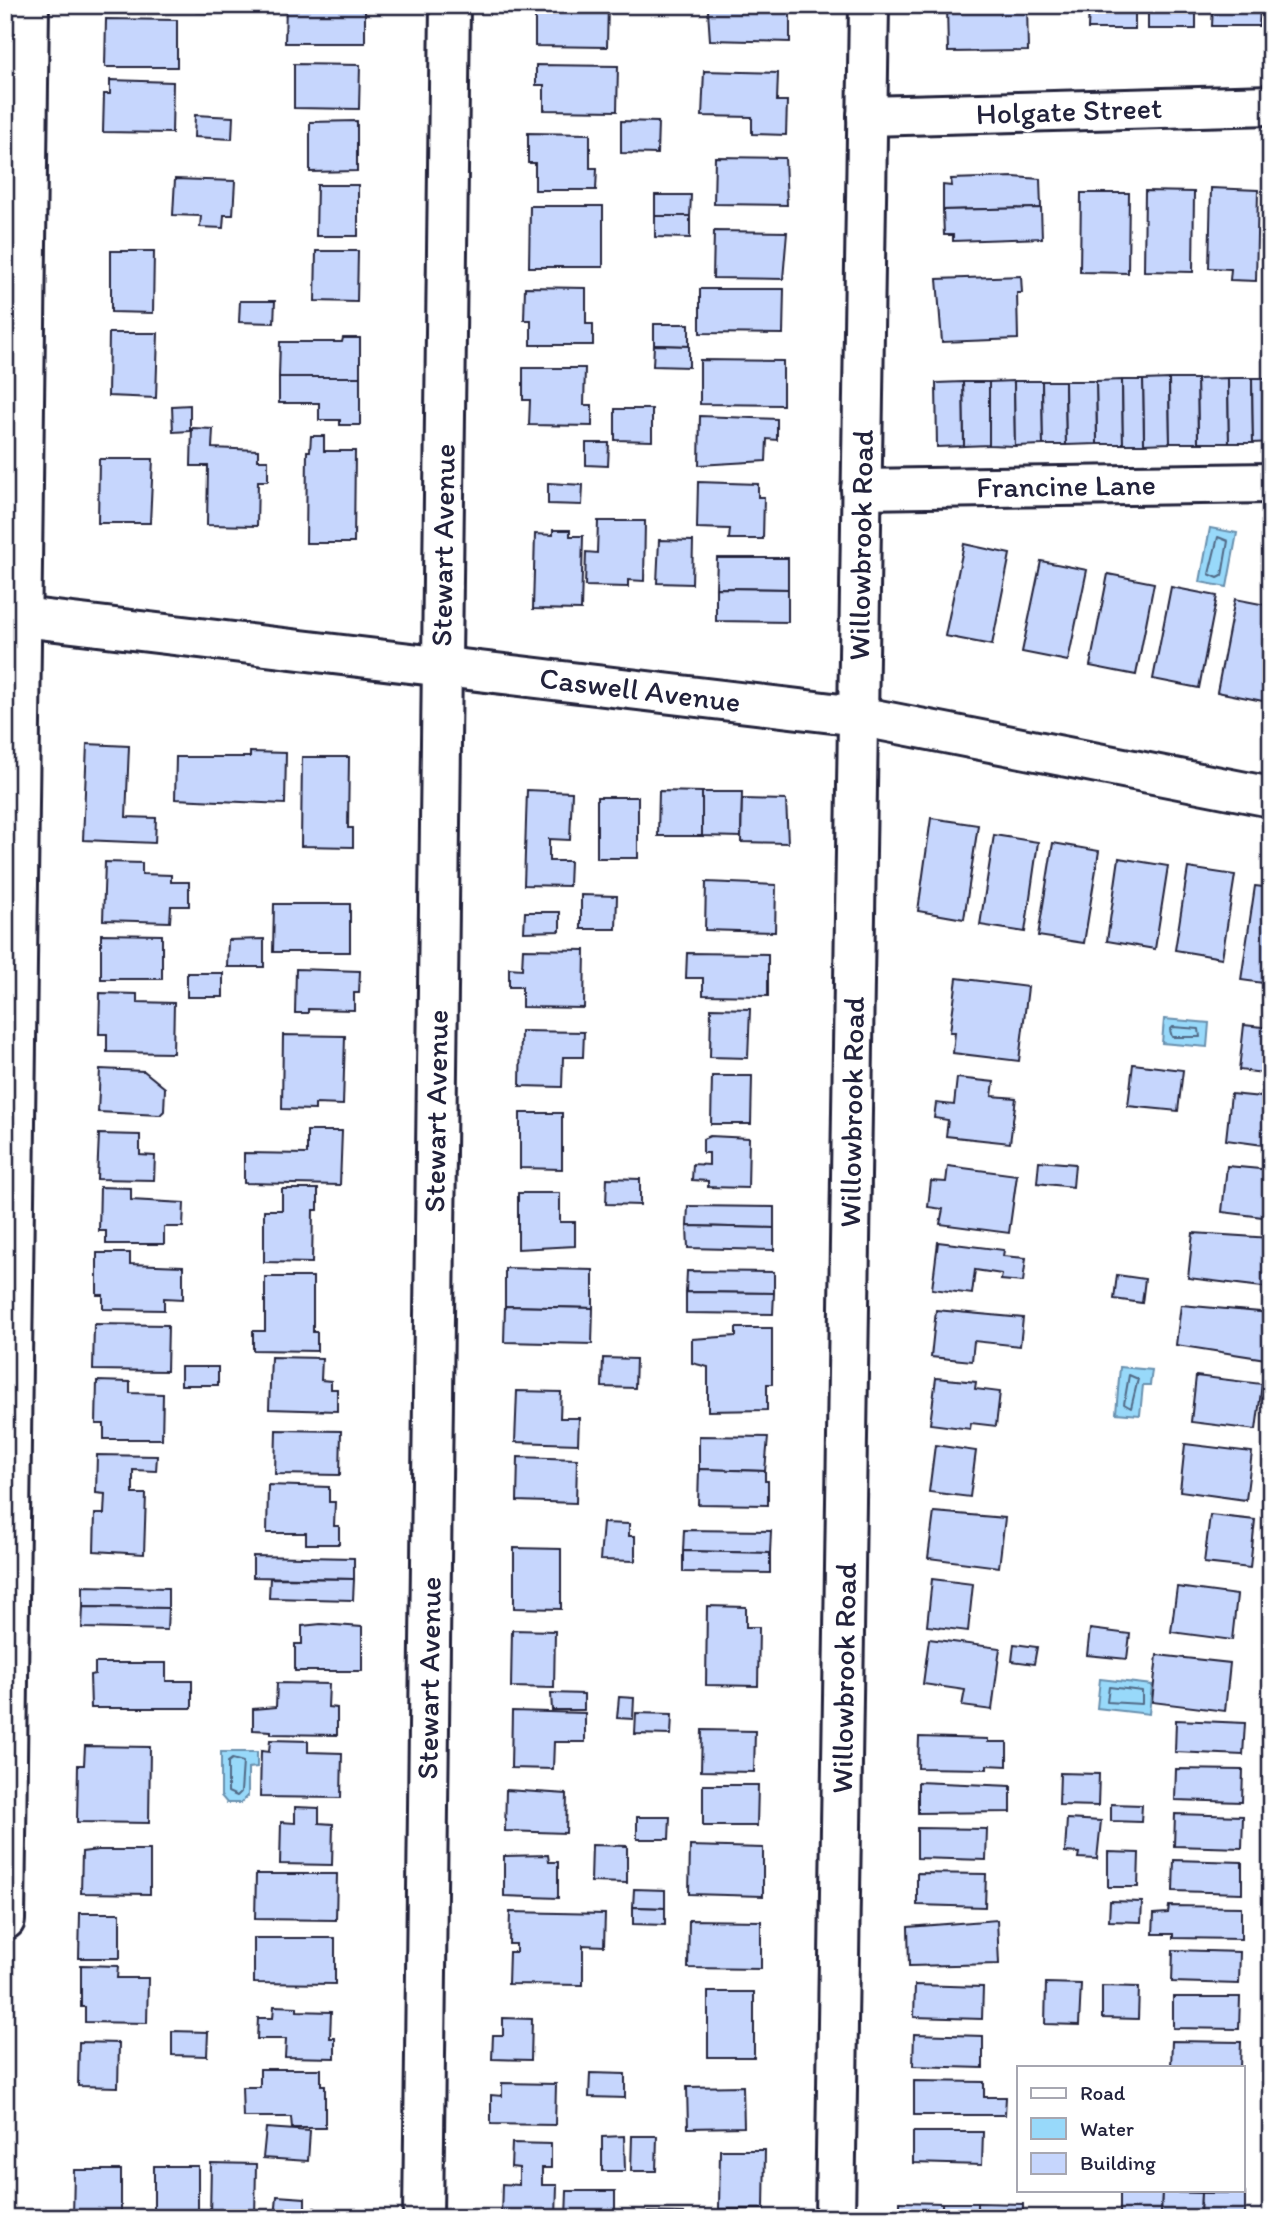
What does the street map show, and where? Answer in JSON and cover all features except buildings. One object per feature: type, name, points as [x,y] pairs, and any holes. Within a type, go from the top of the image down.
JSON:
[{"type":"street","points":[[5,1920],[13,615],[29,5]]},
{"type":"street","name":"Stewart Avenue","points":[[423,2218],[450,5]]},
{"type":"street","name":"Willowbrook Road","points":[[835,2218],[869,5]]},
{"type":"street","name":"Holgate Street","points":[[867,116],[1271,105]]},
{"type":"street","name":"Francine Lane","points":[[861,489],[1271,483]]},
{"type":"street","name":"Caswell Avenue","points":[[13,615],[858,716],[1271,797]]},
{"type":"water","points":[[1210,528],[1237,533],[1227,587],[1200,582]]},
{"type":"water","points":[[1164,1019],[1209,1023],[1207,1047],[1162,1043]]},
{"type":"water","points":[[1120,1367],[1152,1370],[1150,1385],[1143,1385],[1140,1415],[1116,1413]]},
{"type":"water","points":[[1100,1679],[1152,1685],[1149,1714],[1097,1708]]},
{"type":"water","points":[[221,1752],[257,1752],[257,1767],[248,1768],[248,1796],[241,1803],[227,1803],[221,1796]]}]
